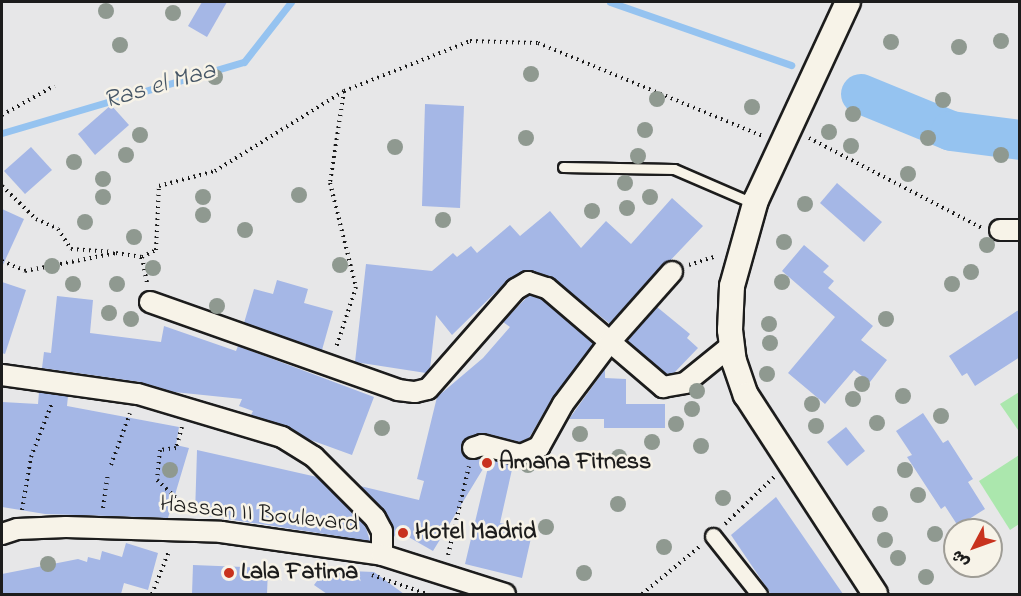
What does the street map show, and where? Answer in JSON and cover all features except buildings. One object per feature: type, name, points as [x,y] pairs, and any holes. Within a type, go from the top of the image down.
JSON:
[{"type":"street","points":[[844,9],[755,204],[740,250],[732,285],[732,345],[746,395],[787,464],[875,594]]},
{"type":"street","points":[[473,448],[483,445],[521,455],[534,451],[563,404],[609,343],[672,272]]},
{"type":"street","points":[[150,302],[398,390],[428,389],[516,289],[528,282],[547,288],[654,382],[671,388],[685,383],[732,345]]},
{"type":"street","points":[[2,375],[67,382],[138,394],[282,437],[314,457],[375,518],[384,541],[382,555]]},
{"type":"street","name":"Hassan II Boulevard","points":[[9,531],[187,528],[382,555],[505,594]]},
{"type":"street","points":[[713,536],[759,594]]},
{"type":"lane","points":[[563,167],[674,169],[755,204]]},
{"type":"path","points":[[2,186],[36,219],[58,229],[71,249],[142,257],[156,250],[159,186],[215,171],[344,91],[470,42],[538,43],[788,130],[976,228],[1010,230]]},
{"type":"path","points":[[2,115],[54,86]]},
{"type":"path","points":[[330,366],[356,287],[330,183],[344,91]]},
{"type":"path","points":[[672,272],[740,250]]},
{"type":"path","points":[[2,261],[25,271],[116,253]]},
{"type":"path","points":[[142,257],[150,302]]},
{"type":"path","points":[[9,531],[31,457],[51,404],[67,382]]},
{"type":"path","points":[[111,465],[138,394]]},
{"type":"path","points":[[187,528],[183,504],[157,480],[160,450],[176,448],[182,425],[194,409]]},
{"type":"path","points":[[444,574],[473,448]]},
{"type":"path","points":[[100,529],[108,473]]},
{"type":"path","points":[[152,594],[162,565]]},
{"type":"green space","points":[[1019,392],[1020,428],[1018,430],[1000,404]]},
{"type":"green space","points":[[1019,455],[1019,524],[1010,530],[979,481]]},
{"type":"waterway","name":"Ras el Maa","points":[[2,133],[244,62],[291,2]]},
{"type":"waterway","name":"Ras el Maa","points":[[610,2],[791,65]]},
{"type":"waterway","name":"Ras el Maa","points":[[861,94],[951,131],[1020,140]]},
{"type":"place","name":"Amana Fitness","points":[[487,463]]},
{"type":"place","name":"Hotel Madrid","points":[[403,533]]},
{"type":"place","name":"Lala Fatima","points":[[229,573]]}]
